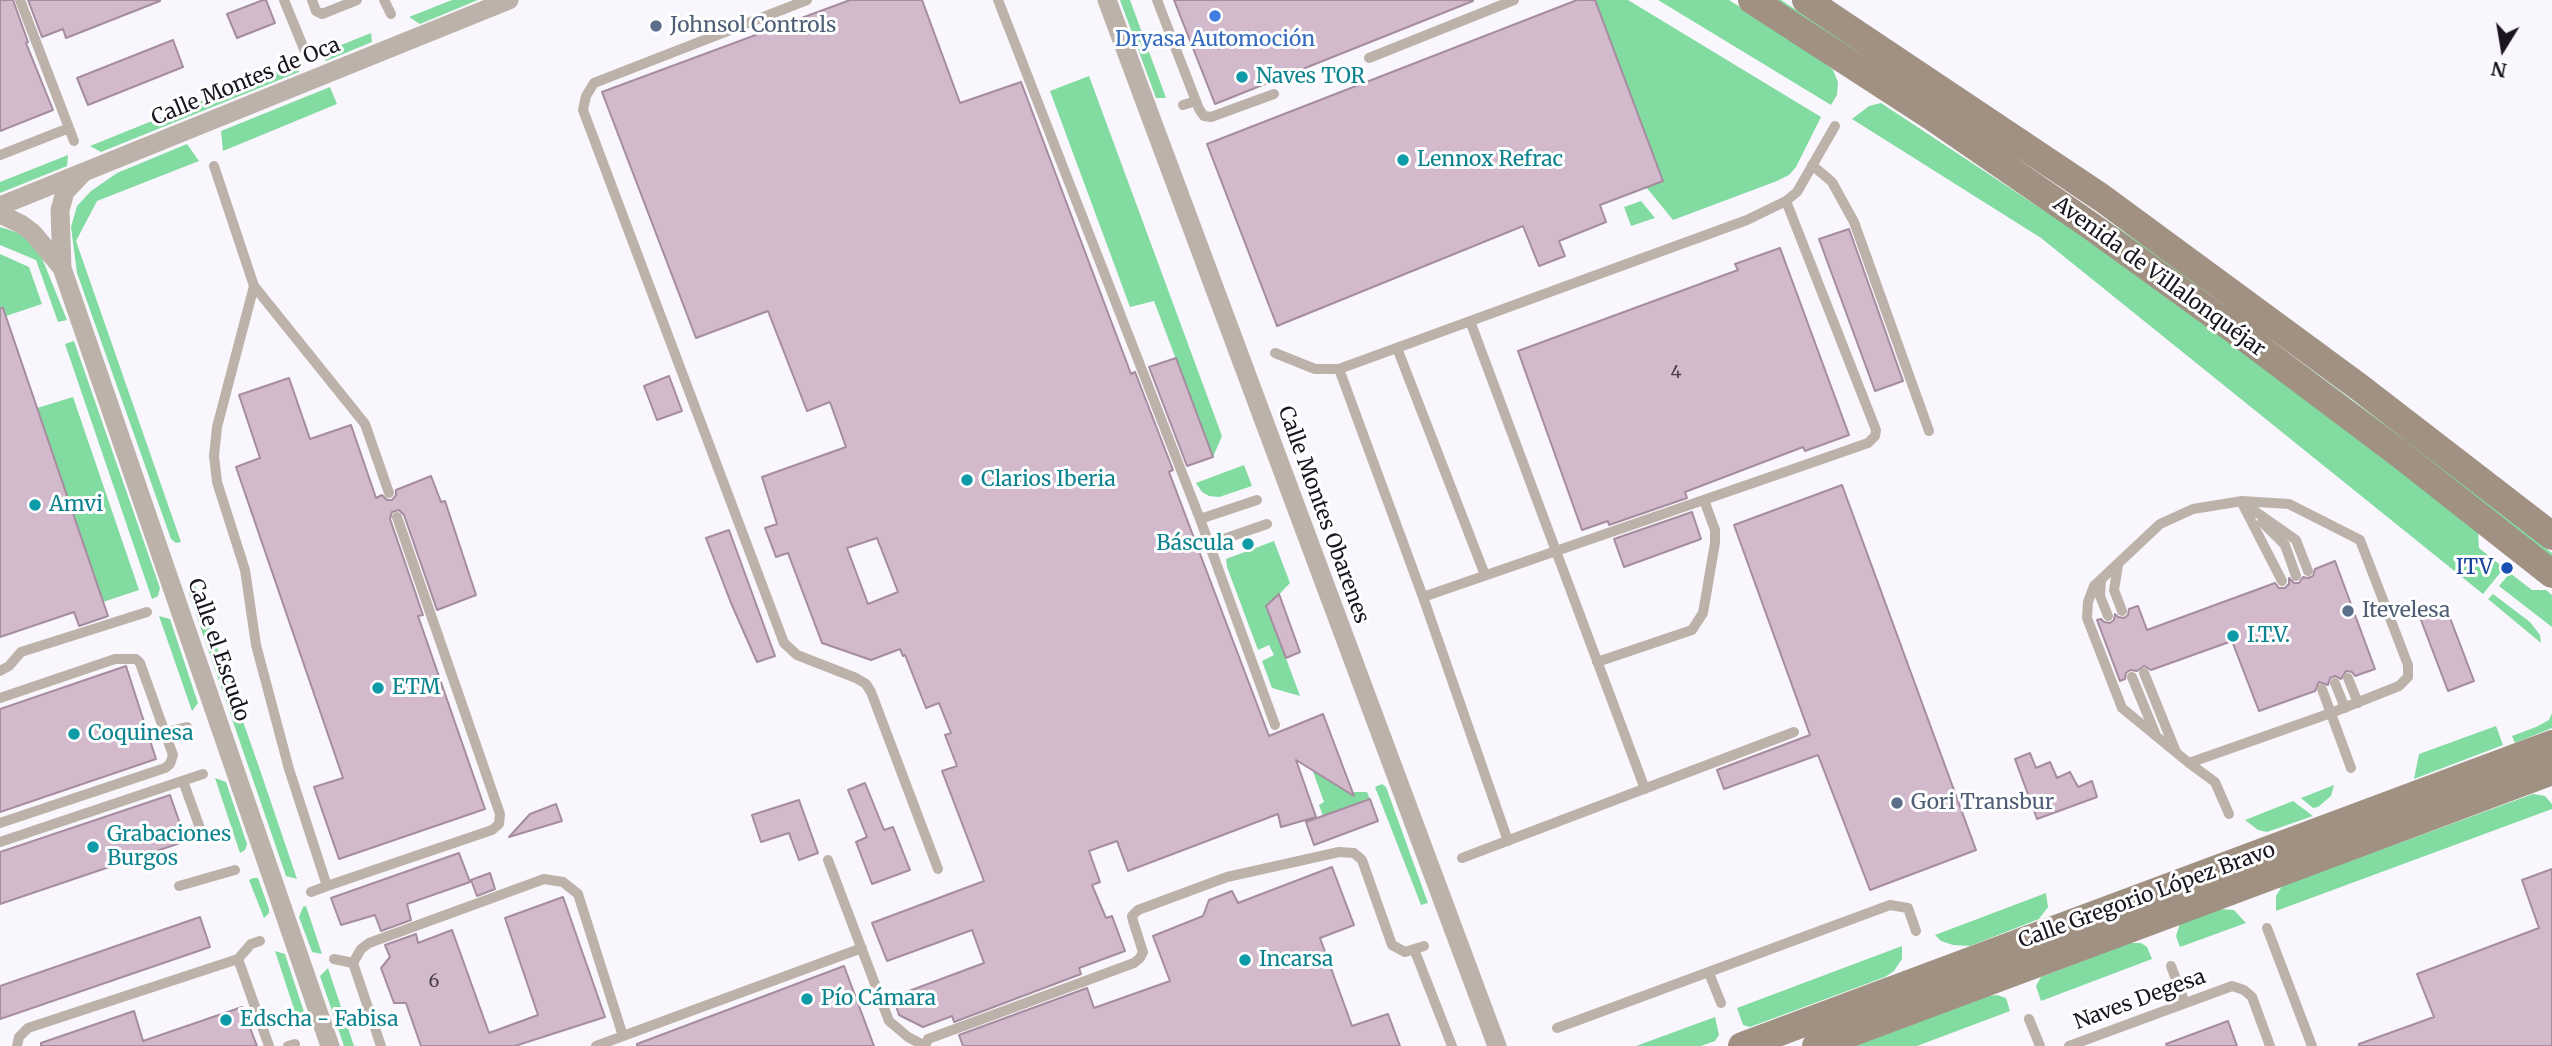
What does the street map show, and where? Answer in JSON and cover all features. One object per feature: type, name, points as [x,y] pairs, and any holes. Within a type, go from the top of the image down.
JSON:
[{"type":"street","name":"Calle Montes de Oca","points":[[0,206],[509,0]]},
{"type":"street","name":"Calle Montes Obarenes","points":[[1107,0],[1497,1046]]},
{"type":"street","name":"Avenida de Villalonquéjar","points":[[1752,0],[1931,116],[2088,224],[2401,455],[2552,574]]},
{"type":"street","name":"Avenida de Villalonquéjar","points":[[1806,0],[2102,198],[2370,394],[2552,536]]},
{"type":"street","name":"Calle el Escudo","points":[[83,173],[65,192],[60,210],[62,268],[330,1046]]},
{"type":"street","name":"Calle el Escudo","points":[[0,214],[33,233],[62,268]]},
{"type":"street","name":"Calle Gregorio López Bravo","points":[[1742,1046],[2552,744]]},
{"type":"street","name":"Calle Gregorio López Bravo","points":[[1816,1046],[2552,771]]},
{"type":"lane","points":[[20,0],[74,141]]},
{"type":"lane","points":[[284,0],[304,49]]},
{"type":"lane","points":[[312,0],[316,11],[322,14],[357,0]]},
{"type":"lane","points":[[384,0],[391,14]]},
{"type":"lane","points":[[807,0],[594,83],[586,96],[583,110],[785,643],[797,656],[866,684],[938,869]]},
{"type":"lane","points":[[998,0],[1200,519],[1275,725]]},
{"type":"lane","points":[[1157,0],[1204,116],[1211,117],[1274,94]]},
{"type":"lane","points":[[1369,58],[1514,0]]},
{"type":"lane","points":[[1182,105],[1196,101]]},
{"type":"lane","points":[[1275,353],[1315,369],[1339,369],[1747,220],[1786,201],[1797,192],[1835,126]]},
{"type":"lane","points":[[0,155],[69,128]]},
{"type":"lane","points":[[1812,165],[1832,182],[1854,222],[1929,431]]},
{"type":"lane","points":[[214,166],[254,286],[365,424],[389,493]]},
{"type":"lane","points":[[1423,597],[1868,443],[1875,436],[1876,430],[1786,201]]},
{"type":"lane","points":[[254,286],[217,427],[214,456],[217,482],[245,570],[256,645],[289,769],[327,886]]},
{"type":"lane","points":[[1470,321],[1645,789]]},
{"type":"lane","points":[[1397,348],[1485,575]]},
{"type":"lane","points":[[1339,369],[1423,597],[1508,841]]},
{"type":"lane","points":[[1200,519],[1257,500]]},
{"type":"lane","points":[[1597,662],[1692,630],[1703,613],[1715,544],[1715,530],[1704,500]]},
{"type":"lane","points":[[2242,501],[2296,540],[2308,571]]},
{"type":"lane","points":[[2242,501],[2285,545],[2296,576]]},
{"type":"lane","points":[[2242,501],[2281,581]]},
{"type":"lane","points":[[2189,763],[2358,703],[2399,686],[2408,677],[2408,665],[2360,540],[2288,504],[2242,501],[2193,509],[2160,524],[2094,586],[2088,602],[2087,618],[2122,708],[2156,737],[2189,763],[2215,782],[2229,814]]},
{"type":"lane","points":[[311,892],[492,830],[499,824],[500,814],[397,517]]},
{"type":"lane","points":[[1209,544],[1267,524]]},
{"type":"lane","points":[[2118,564],[2114,590],[2122,611]]},
{"type":"lane","points":[[2101,580],[2100,596],[2108,616]]},
{"type":"lane","points":[[0,671],[9,666],[21,652],[147,612]]},
{"type":"lane","points":[[0,698],[115,659],[136,659],[140,663],[173,755],[170,764],[165,768],[0,823]]},
{"type":"lane","points":[[2144,673],[2176,752]]},
{"type":"lane","points":[[2132,677],[2156,737]]},
{"type":"lane","points":[[2348,678],[2358,703]]},
{"type":"lane","points":[[2335,683],[2345,708]]},
{"type":"lane","points":[[2322,689],[2351,768]]},
{"type":"lane","points":[[166,732],[187,727]]},
{"type":"lane","points":[[1462,858],[1794,732]]},
{"type":"lane","points":[[0,842],[203,774]]},
{"type":"lane","points":[[183,781],[201,831]]},
{"type":"lane","points":[[828,860],[889,1021],[908,1037],[925,1046],[928,1039],[1134,963],[1143,951],[1132,916],[1138,909],[1227,877],[1339,852],[1354,853],[1362,860],[1392,945],[1405,952],[1419,947],[1452,1046]]},
{"type":"lane","points":[[179,886],[235,870]]},
{"type":"lane","points":[[352,963],[361,949],[369,943],[544,879],[554,879],[563,882],[578,894],[623,1036]]},
{"type":"lane","points":[[1557,1028],[1890,905],[1908,908],[1916,931]]},
{"type":"lane","points":[[2267,928],[2312,1046]]},
{"type":"lane","points":[[17,1046],[19,1037],[29,1028],[239,959],[251,944],[260,941]]},
{"type":"lane","points":[[596,1046],[862,948]]},
{"type":"lane","points":[[239,959],[269,1046]]},
{"type":"lane","points":[[334,959],[352,963]]},
{"type":"lane","points":[[352,963],[381,1046]]},
{"type":"lane","points":[[2171,966],[2185,1003]]},
{"type":"lane","points":[[1709,973],[1721,1003]]},
{"type":"lane","name":"Naves Degesa","points":[[2069,1046],[2232,986],[2244,990],[2252,997],[2270,1046]]},
{"type":"lane","points":[[2029,1020],[2040,1046]]},
{"type":"green space","points":[[452,0],[478,0],[420,24],[409,17]]},
{"type":"green space","points":[[1120,0],[1130,0],[1166,98],[1156,98]]},
{"type":"green space","points":[[1595,0],[1628,0],[1821,117],[1796,167],[1789,175],[1777,181],[1673,220],[1646,187],[1663,180]]},
{"type":"green space","points":[[1658,0],[1729,0],[1833,70],[1838,82],[1837,95],[1831,105]]},
{"type":"green space","points":[[1776,0],[1781,0],[1879,65],[2143,245],[2434,461],[2552,553],[2552,558]]},
{"type":"green space","points":[[371,33],[372,42],[326,61],[319,54]]},
{"type":"green space","points":[[298,62],[299,72],[101,152],[90,146]]},
{"type":"green space","points":[[1089,76],[1222,436],[1213,457],[1154,301],[1130,307],[1050,91]]},
{"type":"green space","points":[[330,87],[337,104],[223,151],[221,131]]},
{"type":"green space","points":[[1881,103],[2069,227],[2249,357],[2478,530],[2479,548],[2504,568],[2483,594],[2041,238],[1852,119],[1869,106]]},
{"type":"green space","points":[[187,144],[199,161],[97,201],[76,241],[181,542],[176,543],[171,539],[77,273],[71,227],[77,206],[91,191],[117,173]]},
{"type":"green space","points":[[68,155],[67,166],[0,193],[0,182]]},
{"type":"green space","points":[[1641,201],[1655,218],[1631,226],[1624,207]]},
{"type":"green space","points":[[0,227],[22,234],[42,258],[67,320],[58,322],[36,260],[0,245]]},
{"type":"green space","points":[[0,254],[29,267],[42,304],[0,318]]},
{"type":"green space","points":[[74,341],[160,588],[158,596],[152,599],[65,344]]},
{"type":"green space","points":[[73,397],[139,590],[103,602],[37,408]]},
{"type":"green space","points":[[1244,465],[1252,486],[1219,497],[1202,492],[1196,483]]},
{"type":"green space","points":[[1274,541],[1290,583],[1267,607],[1300,696],[1272,688],[1262,661],[1274,655],[1269,645],[1258,650],[1227,567],[1226,559]]},
{"type":"green space","points":[[2510,573],[2532,590],[2546,590],[2552,595],[2552,627],[2499,586]]},
{"type":"green space","points":[[194,582],[297,879],[286,876],[188,591]]},
{"type":"green space","points":[[2493,594],[2530,622],[2540,635],[2541,643],[2488,599]]},
{"type":"green space","points":[[159,616],[170,619],[198,703],[192,711]]},
{"type":"green space","points":[[2552,713],[2552,728],[2515,743],[2512,736],[2549,720]]},
{"type":"green space","points":[[1309,720],[1329,775],[1337,785],[1352,792],[1367,792],[1370,799],[1323,816],[1319,805],[1324,802],[1296,725]]},
{"type":"green space","points":[[2496,726],[2503,745],[2414,779],[2419,754]]},
{"type":"green space","points":[[215,778],[226,782],[247,844],[245,850],[240,853]]},
{"type":"green space","points":[[1382,784],[1386,787],[1428,903],[1421,905],[1375,787]]},
{"type":"green space","points":[[2334,785],[2331,796],[2318,807],[2313,808],[2301,798]]},
{"type":"green space","points":[[2533,794],[2545,796],[2552,804],[2552,809],[2276,911],[2276,896],[2282,886]]},
{"type":"green space","points":[[2293,801],[2313,816],[2267,832],[2258,830],[2245,820]]},
{"type":"green space","points":[[258,878],[269,909],[264,918],[249,880]]},
{"type":"green space","points":[[2046,893],[2048,907],[2039,919],[1970,946],[1953,945],[1941,941],[1935,935]]},
{"type":"green space","points":[[306,906],[322,954],[312,952],[299,917]]},
{"type":"green space","points":[[2221,909],[2234,910],[2246,923],[2180,947],[2176,936],[2180,923]]},
{"type":"green space","points":[[2130,943],[2141,943],[2147,947],[2152,959],[2041,1001],[2036,986],[2041,977]]},
{"type":"green space","points":[[1902,946],[1902,959],[1894,971],[1885,977],[1750,1027],[1743,1025],[1737,1008]]},
{"type":"green space","points":[[275,951],[285,954],[305,1015],[298,1021]]},
{"type":"green space","points":[[328,968],[354,1046],[344,1046],[320,976]]},
{"type":"green space","points":[[1988,996],[2006,998],[2010,1011],[1917,1046],[1855,1046]]},
{"type":"green space","points":[[1715,1017],[1719,1035],[1715,1041],[1701,1046],[1636,1046]]},
{"type":"building","points":[[0,0],[13,0],[28,42],[26,43],[53,110],[0,131]]},
{"type":"building","points":[[28,0],[160,1],[66,38],[63,29],[42,37]]},
{"type":"building","points":[[266,0],[275,23],[237,38],[227,14]]},
{"type":"building","name":"Clarios Iberia","points":[[850,0],[922,0],[960,103],[1021,82],[1131,374],[1135,372],[1173,470],[1169,472],[1269,736],[1323,714],[1354,796],[1296,760],[1316,817],[1281,827],[1278,814],[1128,871],[1117,841],[1089,851],[1100,882],[1092,885],[1106,918],[1112,916],[1125,951],[1079,968],[1081,974],[954,1022],[952,1016],[923,1027],[899,1015],[893,997],[984,963],[972,930],[887,961],[872,923],[984,881],[942,771],[957,766],[945,735],[951,733],[939,703],[926,708],[905,655],[903,656],[900,649],[871,660],[822,643],[788,553],[776,557],[765,528],[777,524],[762,477],[846,447],[830,402],[807,411],[768,311],[696,338],[602,92]],"holes":[[[877,538],[898,592],[868,604],[847,548]]]},
{"type":"building","name":"Naves TOR","points":[[1174,0],[1473,0],[1473,1],[1215,104]]},
{"type":"building","name":"Lennox Refrac","points":[[1577,0],[1595,0],[1663,181],[1600,205],[1606,222],[1559,241],[1565,256],[1539,266],[1523,226],[1277,326],[1207,144]]},
{"type":"building","points":[[173,40],[183,67],[88,105],[77,78]]},
{"type":"building","points":[[1849,229],[1903,381],[1875,391],[1819,239]]},
{"type":"building","points":[[1780,248],[1849,435],[1805,451],[1803,447],[1685,492],[1687,498],[1609,525],[1608,521],[1582,530],[1518,351],[1738,270],[1735,264]]},
{"type":"building","name":"Amvi","points":[[0,308],[3,308],[108,616],[79,626],[74,612],[0,637]]},
{"type":"building","points":[[1176,358],[1213,457],[1187,466],[1149,367]]},
{"type":"building","points":[[669,376],[682,411],[657,420],[644,386]]},
{"type":"building","name":"ETM","points":[[289,378],[310,439],[351,425],[376,498],[382,495],[387,500],[392,500],[396,490],[431,476],[441,502],[445,501],[476,595],[437,610],[404,515],[399,510],[392,512],[390,519],[423,615],[418,616],[485,809],[339,859],[314,787],[343,778],[236,467],[260,458],[239,395]]},
{"type":"building","points":[[1842,485],[1976,850],[1870,890],[1818,755],[1724,789],[1717,770],[1810,735],[1734,525]]},
{"type":"building","points":[[1692,512],[1701,539],[1624,567],[1614,539]]},
{"type":"building","points":[[729,530],[775,656],[757,662],[706,538]]},
{"type":"building","name":"I.T.V.","points":[[2335,561],[2375,669],[2355,676],[2346,671],[2341,679],[2335,676],[2330,678],[2328,685],[2319,682],[2315,691],[2259,711],[2232,641],[2151,670],[2144,666],[2137,671],[2130,670],[2125,679],[2120,681],[2097,620],[2110,623],[2115,614],[2124,618],[2129,609],[2138,606],[2147,630],[2275,583],[2279,588],[2285,588],[2289,584],[2289,578],[2294,583],[2299,583],[2303,577],[2313,576],[2315,569]]},
{"type":"building","points":[[1279,594],[1300,652],[1286,658],[1266,606]]},
{"type":"building","points":[[2447,610],[2474,681],[2448,691],[2421,620]]},
{"type":"building","name":"Coquinesa","points":[[126,666],[156,759],[0,812],[0,709]]},
{"type":"building","points":[[2030,753],[2036,768],[2050,762],[2057,778],[2070,772],[2078,787],[2092,781],[2097,797],[2037,819],[2015,759]]},
{"type":"building","points":[[865,783],[884,830],[893,827],[910,870],[872,884],[856,842],[867,837],[848,790]]},
{"type":"building","name":"Grabaciones Burgos","points":[[170,795],[186,841],[0,904],[0,852]]},
{"type":"building","points":[[1370,799],[1378,821],[1314,845],[1306,822]]},
{"type":"building","points":[[799,800],[818,853],[799,860],[789,833],[761,842],[752,815]]},
{"type":"building","points":[[556,804],[562,821],[509,837],[530,814]]},
{"type":"building","points":[[459,853],[470,882],[407,904],[411,920],[381,931],[375,915],[341,925],[331,898]]},
{"type":"building","name":"Incarsa","points":[[1332,867],[1354,925],[1320,938],[1352,1026],[1388,1014],[1400,1046],[963,1046],[959,1035],[1087,988],[1094,1008],[1170,981],[1153,936],[1203,916],[1209,900],[1232,891],[1238,903]]},
{"type":"building","points":[[2552,869],[2552,1046],[2359,1046],[2434,1017],[2417,974],[2539,928],[2522,880]]},
{"type":"building","points":[[490,873],[495,889],[477,896],[471,880]]},
{"type":"building","points":[[563,897],[605,1017],[515,1046],[421,1046],[406,1003],[394,1003],[381,968],[390,957],[385,945],[416,934],[418,943],[452,930],[489,1033],[538,1015],[505,918]]},
{"type":"building","points":[[200,917],[210,947],[0,1019],[0,986]]},
{"type":"building","name":"Pío Cámara","points":[[844,966],[874,1046],[637,1046],[637,1044]]},
{"type":"building","name":"Edscha - Fabisa","points":[[242,1007],[257,1046],[41,1046],[41,1043],[134,1011],[143,1041]]},
{"type":"building","points":[[2228,1021],[2237,1046],[2166,1044]]},
{"type":"place","name":"Dryasa Automoción","points":[[1215,16]]},
{"type":"place","name":"Johnsol Controls","points":[[656,26]]},
{"type":"place","name":"Naves TOR","points":[[1242,77]]},
{"type":"place","name":"Lennox Refrac","points":[[1403,160]]},
{"type":"place","name":"Clarios Iberia","points":[[967,480]]},
{"type":"place","name":"Amvi","points":[[35,505]]},
{"type":"place","name":"Báscula","points":[[1248,544]]},
{"type":"place","name":"ITV","points":[[2507,568]]},
{"type":"place","name":"Itevelesa","points":[[2348,611]]},
{"type":"place","name":"I.T.V.","points":[[2233,636]]},
{"type":"place","name":"ETM","points":[[378,688]]},
{"type":"place","name":"Coquinesa","points":[[74,734]]},
{"type":"place","name":"Gori Transbur","points":[[1897,803]]},
{"type":"place","name":"Grabaciones Burgos","points":[[93,847]]},
{"type":"place","name":"Incarsa","points":[[1245,960]]},
{"type":"place","name":"Pío Cámara","points":[[807,999]]},
{"type":"place","name":"Edscha - Fabisa","points":[[226,1020]]}]
